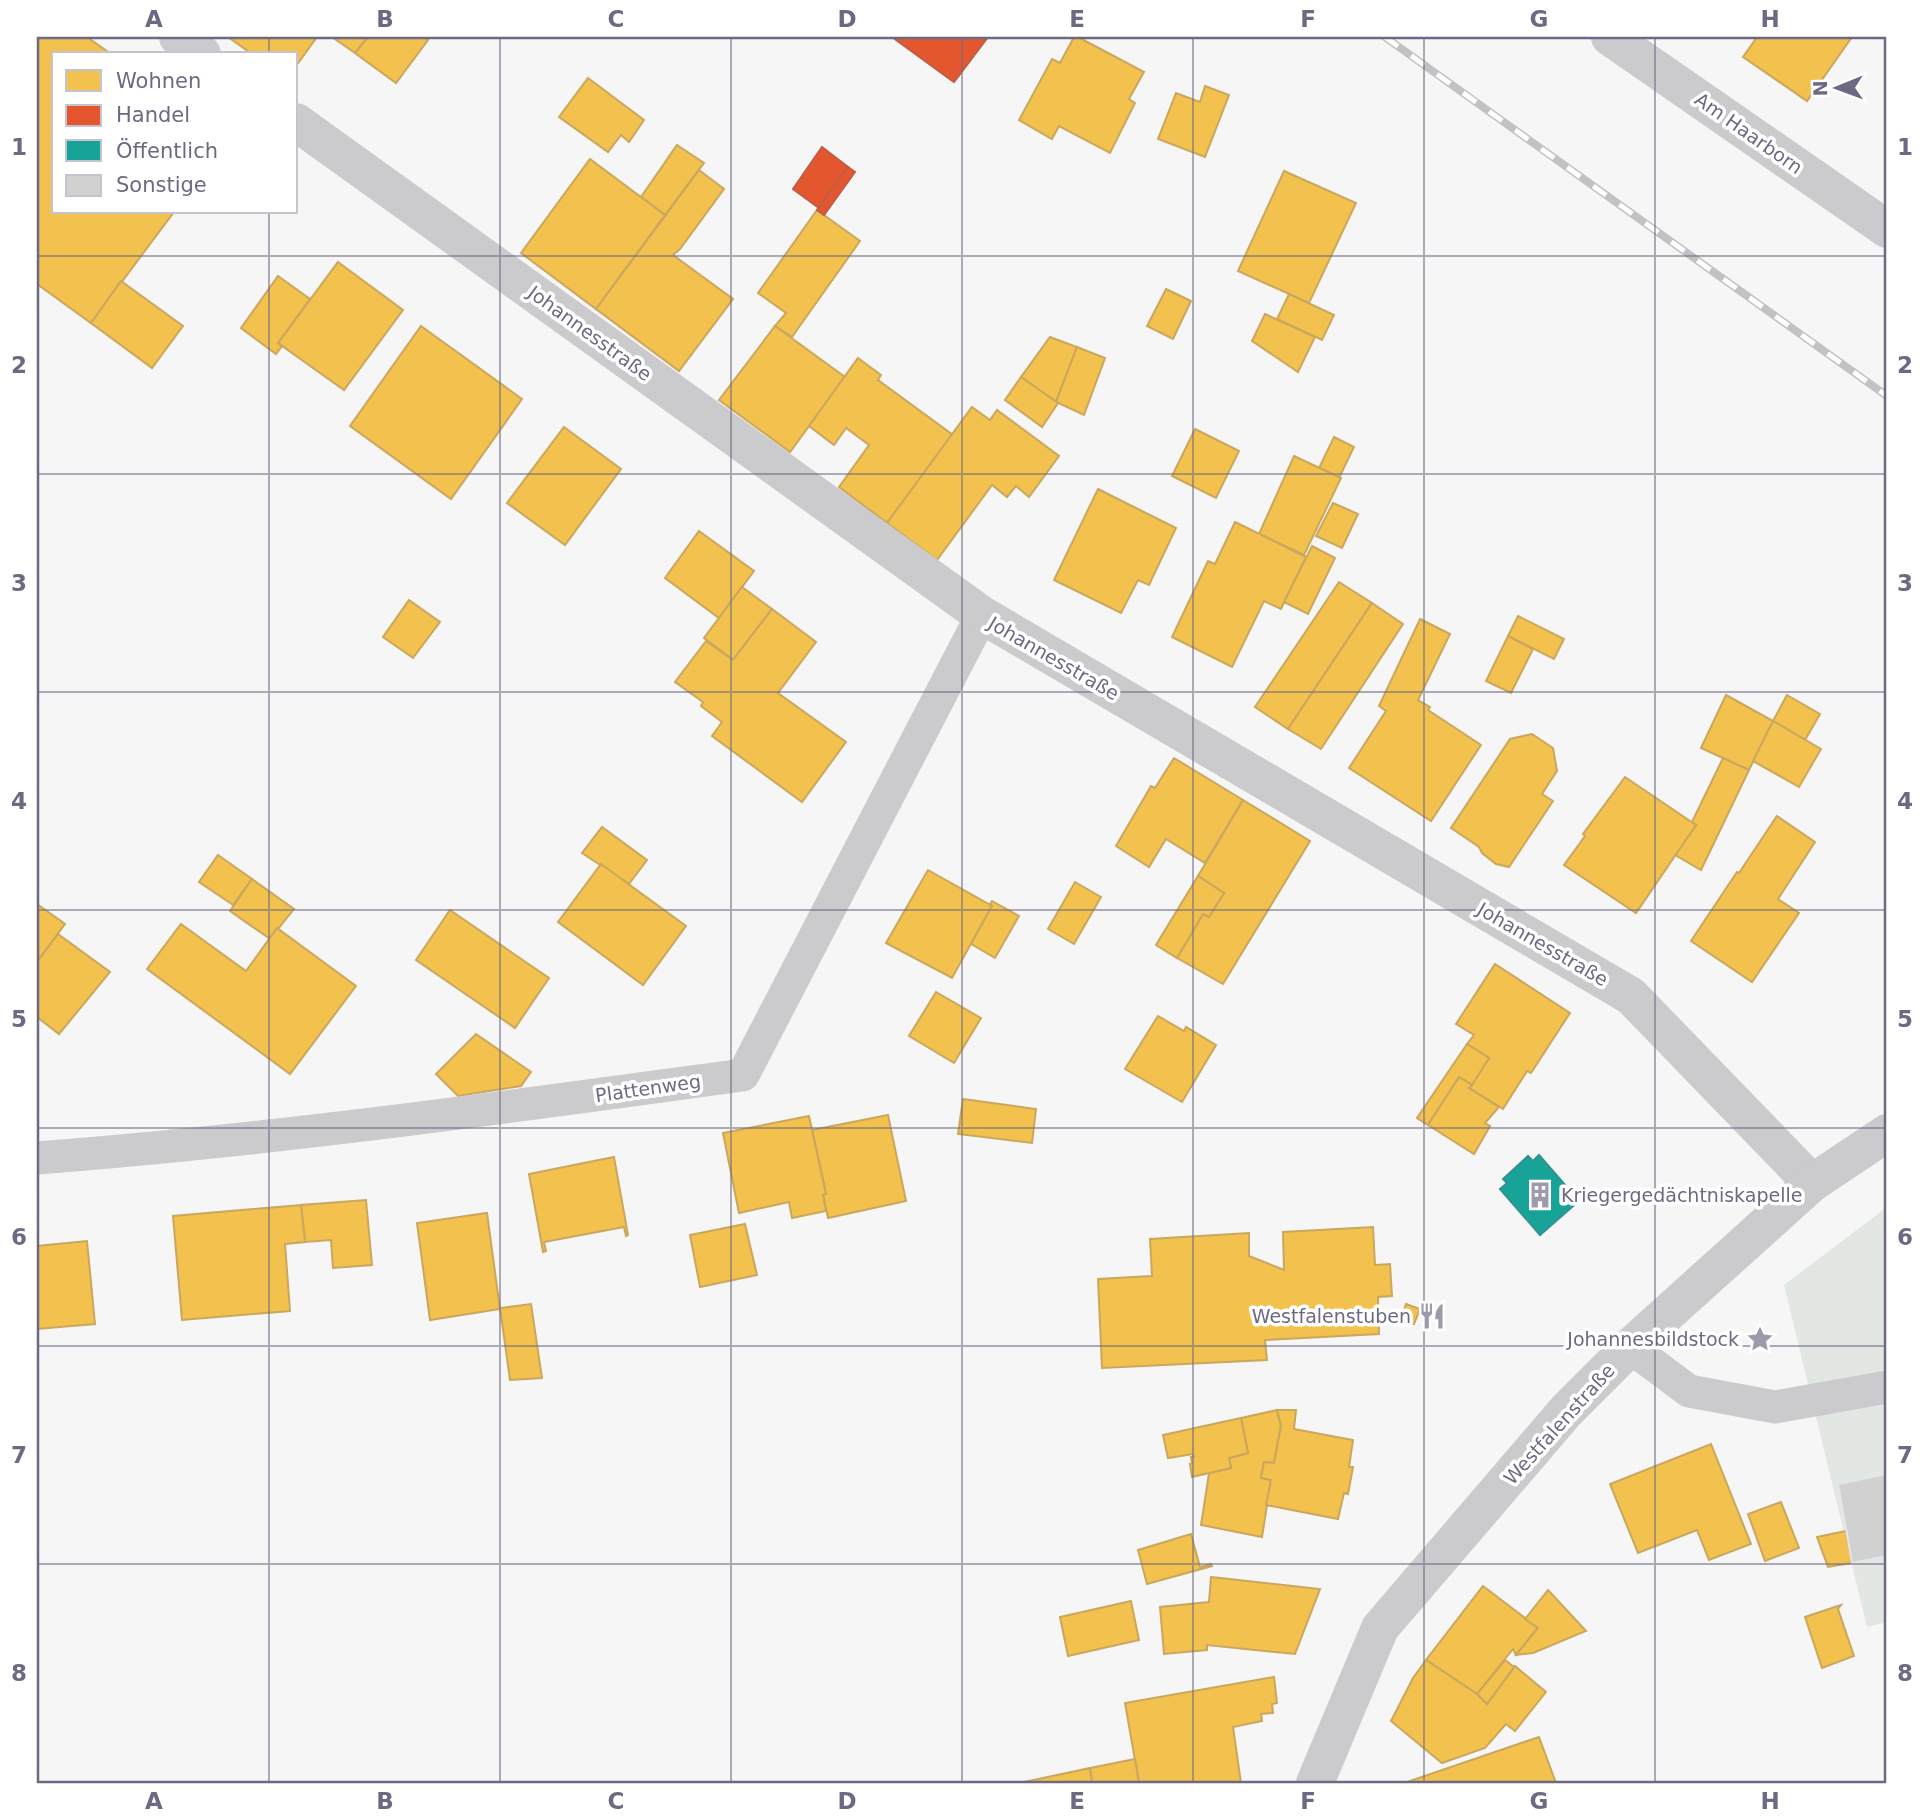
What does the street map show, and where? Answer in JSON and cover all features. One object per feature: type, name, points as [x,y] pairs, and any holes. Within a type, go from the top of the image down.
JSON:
[{"type":"street","points":[[178,37],[199,52]]},
{"type":"street","name":"Am Haarborn","points":[[1610,37],[1887,229]]},
{"type":"street","name":"Johannesstraße","points":[[298,123],[982,615],[1631,996],[1812,1183]]},
{"type":"street","name":"Westfalenstraße","points":[[1315,1783],[1380,1628],[1566,1411],[1630,1347],[1812,1183],[1887,1133]]},
{"type":"lane","name":"Plattenweg","points":[[37,1157],[167,1148],[743,1075],[982,615]]},
{"type":"lane","points":[[1630,1347],[1689,1391],[1775,1407],[1887,1387]]},
{"type":"shaded area","points":[[1887,1207],[1887,1622],[1867,1627],[1784,1285]]},
{"type":"building: Wohnen","points":[[37,37],[87,37],[108,52],[52,52],[52,214],[173,214],[91,323],[37,284]]},
{"type":"building: Wohnen","points":[[228,37],[317,37],[298,63],[298,52],[249,52]]},
{"type":"building: Wohnen","points":[[332,37],[368,37],[355,53]]},
{"type":"building: Wohnen","points":[[368,37],[424,37],[428,40],[396,83],[355,53]]},
{"type":"building: Wohnen","points":[[1074,37],[1144,72],[1129,99],[1135,103],[1110,153],[1059,126],[1052,139],[1019,120],[1052,59],[1060,63]]},
{"type":"building: Wohnen","points":[[1757,37],[1852,37],[1807,101],[1743,57]]},
{"type":"building: Wohnen","points":[[588,78],[644,120],[629,142],[621,135],[608,152],[559,117]]},
{"type":"building: Wohnen","points":[[1205,86],[1229,95],[1205,157],[1158,139],[1176,93],[1200,102]]},
{"type":"building: Wohnen","points":[[677,145],[704,163],[665,215],[641,197]]},
{"type":"building: Wohnen","points":[[590,159],[665,215],[596,309],[521,253]]},
{"type":"building: Wohnen","points":[[699,170],[724,189],[673,255],[733,299],[679,371],[596,309]]},
{"type":"building: Wohnen","points":[[1284,171],[1356,203],[1309,303],[1238,271]]},
{"type":"building: Wohnen","points":[[817,210],[860,241],[792,337],[775,326],[786,313],[758,293]]},
{"type":"building: Wohnen","points":[[338,262],[403,310],[344,390],[278,343]]},
{"type":"building: Wohnen","points":[[278,276],[310,299],[278,343],[282,346],[276,354],[241,328]]},
{"type":"building: Wohnen","points":[[121,281],[183,326],[152,368],[91,323]]},
{"type":"building: Wohnen","points":[[1166,289],[1191,301],[1173,339],[1147,326]]},
{"type":"building: Wohnen","points":[[1289,294],[1334,315],[1322,340],[1277,319]]},
{"type":"building: Wohnen","points":[[1265,314],[1315,337],[1298,372],[1252,341]]},
{"type":"building: Wohnen","points":[[421,326],[522,399],[451,499],[350,426]]},
{"type":"building: Wohnen","points":[[775,326],[845,377],[790,452],[719,400]]},
{"type":"building: Wohnen","points":[[1050,337],[1077,347],[1056,402],[1021,377]]},
{"type":"building: Wohnen","points":[[1077,347],[1105,358],[1084,415],[1056,402]]},
{"type":"building: Wohnen","points":[[858,358],[881,375],[878,380],[953,435],[887,523],[839,487],[869,445],[846,428],[834,445],[809,426]]},
{"type":"building: Wohnen","points":[[1021,377],[1058,403],[1042,427],[1005,400]]},
{"type":"building: Wohnen","points":[[972,407],[990,420],[997,410],[1059,456],[1029,497],[1016,486],[1007,497],[992,485],[937,560],[887,523]]},
{"type":"building: Wohnen","points":[[564,427],[621,469],[565,545],[507,503]]},
{"type":"building: Wohnen","points":[[1195,429],[1239,451],[1216,498],[1172,476]]},
{"type":"building: Wohnen","points":[[1334,437],[1354,447],[1339,478],[1319,468]]},
{"type":"building: Wohnen","points":[[1294,456],[1341,478],[1304,555],[1259,534]]},
{"type":"building: Wohnen","points":[[1098,489],[1176,528],[1149,585],[1138,580],[1121,613],[1054,580]]},
{"type":"building: Wohnen","points":[[1333,503],[1358,514],[1342,548],[1316,536]]},
{"type":"building: Wohnen","points":[[1235,522],[1306,557],[1281,609],[1264,601],[1232,667],[1172,637],[1208,561],[1215,564]]},
{"type":"building: Wohnen","points":[[699,531],[754,571],[719,618],[665,578]]},
{"type":"building: Wohnen","points":[[1312,546],[1335,558],[1308,614],[1284,602]]},
{"type":"building: Wohnen","points":[[1339,582],[1372,603],[1288,729],[1255,707]]},
{"type":"building: Wohnen","points":[[742,587],[772,609],[733,660],[704,638]]},
{"type":"building: Wohnen","points":[[409,600],[440,622],[413,658],[383,637]]},
{"type":"building: Wohnen","points":[[1372,603],[1403,624],[1321,749],[1288,729]]},
{"type":"building: Wohnen","points":[[772,609],[816,642],[778,693],[846,742],[802,802],[712,736],[722,722],[701,706],[703,702],[675,682],[706,641],[733,660]]},
{"type":"building: Wohnen","points":[[1518,616],[1564,639],[1554,659],[1508,636]]},
{"type":"building: Wohnen","points":[[1420,619],[1450,634],[1418,700],[1430,707],[1428,710],[1481,745],[1431,821],[1349,768],[1386,711],[1379,706]]},
{"type":"building: Wohnen","points":[[1508,636],[1533,649],[1511,693],[1486,681]]},
{"type":"building: Wohnen","points":[[1726,695],[1773,721],[1749,770],[1701,748]]},
{"type":"building: Wohnen","points":[[1787,695],[1820,714],[1805,740],[1773,721]]},
{"type":"building: Wohnen","points":[[1773,721],[1821,749],[1799,787],[1753,761]]},
{"type":"building: Wohnen","points":[[1532,734],[1553,748],[1557,771],[1542,794],[1553,801],[1509,867],[1496,864],[1482,853],[1479,847],[1451,828],[1510,739]]},
{"type":"building: Wohnen","points":[[1174,758],[1243,800],[1205,863],[1166,839],[1149,867],[1116,846],[1151,786],[1155,788]]},
{"type":"building: Wohnen","points":[[1723,758],[1749,770],[1701,870],[1675,855],[1696,825],[1692,822]]},
{"type":"building: Wohnen","points":[[1625,777],[1696,825],[1636,913],[1564,865]]},
{"type":"building: Wohnen","points":[[1243,800],[1310,841],[1223,984],[1177,958],[1203,914],[1209,917],[1224,893],[1198,876]]},
{"type":"building: Wohnen","points":[[1777,816],[1815,842],[1778,899],[1799,913],[1752,982],[1691,941]]},
{"type":"building: Wohnen","points":[[602,827],[647,860],[629,884],[582,853]]},
{"type":"building: Wohnen","points":[[218,855],[252,879],[233,905],[199,882]]},
{"type":"building: Wohnen","points":[[601,864],[686,926],[643,985],[558,922]]},
{"type":"building: Wohnen","points":[[928,870],[992,906],[952,978],[886,943]]},
{"type":"building: Wohnen","points":[[1198,876],[1224,893],[1209,917],[1203,914],[1177,958],[1156,945]]},
{"type":"building: Wohnen","points":[[252,879],[294,909],[270,939],[230,911]]},
{"type":"building: Wohnen","points":[[1075,882],[1101,897],[1074,944],[1048,929]]},
{"type":"building: Wohnen","points":[[992,901],[1019,916],[995,958],[971,944],[992,906]]},
{"type":"building: Wohnen","points":[[37,904],[65,924],[37,962]]},
{"type":"building: Wohnen","points":[[450,910],[549,978],[515,1028],[416,960]]},
{"type":"building: Wohnen","points":[[181,924],[246,971],[277,928],[356,986],[290,1074],[147,969]]},
{"type":"building: Wohnen","points":[[58,934],[110,972],[59,1034],[37,1017],[37,962]]},
{"type":"building: Wohnen","points":[[1495,964],[1570,1013],[1531,1073],[1527,1071],[1503,1109],[1469,1088],[1489,1058],[1467,1044],[1474,1035],[1456,1024]]},
{"type":"building: Wohnen","points":[[936,992],[981,1018],[954,1063],[909,1036]]},
{"type":"building: Wohnen","points":[[1158,1016],[1184,1031],[1186,1027],[1216,1045],[1182,1102],[1125,1069]]},
{"type":"building: Wohnen","points":[[476,1034],[531,1072],[521,1086],[458,1096],[436,1074]]},
{"type":"building: Wohnen","points":[[1467,1044],[1489,1058],[1472,1085],[1459,1077],[1428,1125],[1417,1118]]},
{"type":"building: Wohnen","points":[[1459,1077],[1472,1085],[1469,1088],[1499,1107],[1485,1123],[1490,1126],[1474,1154],[1428,1125]]},
{"type":"building: Wohnen","points":[[963,1099],[1036,1109],[1032,1143],[958,1134]]},
{"type":"building: Wohnen","points":[[888,1115],[906,1201],[828,1218],[823,1195],[826,1194],[812,1130]]},
{"type":"building: Wohnen","points":[[809,1116],[826,1194],[823,1195],[826,1211],[792,1218],[789,1202],[739,1213],[723,1133]]},
{"type":"building: Wohnen","points":[[614,1157],[628,1235],[626,1236],[624,1227],[544,1242],[546,1251],[543,1252],[529,1174]]},
{"type":"building: Wohnen","points":[[366,1200],[372,1265],[333,1268],[331,1240],[305,1242],[301,1205]]},
{"type":"building: Wohnen","points":[[301,1205],[305,1242],[285,1244],[290,1311],[182,1320],[173,1216]]},
{"type":"building: Wohnen","points":[[487,1213],[500,1309],[430,1320],[417,1223]]},
{"type":"building: Wohnen","points":[[745,1224],[757,1275],[700,1287],[690,1235]]},
{"type":"building: Wohnen","points":[[1373,1227],[1375,1265],[1390,1264],[1392,1296],[1378,1297],[1379,1334],[1265,1340],[1267,1360],[1102,1368],[1098,1279],[1152,1276],[1150,1239],[1249,1233],[1249,1256],[1284,1270],[1283,1232]]},
{"type":"building: Wohnen","points":[[87,1241],[95,1324],[37,1329],[37,1246]]},
{"type":"building: Wohnen","points":[[531,1304],[542,1378],[510,1380],[500,1308]]},
{"type":"building: Wohnen","points":[[1406,1304],[1420,1309],[1414,1324],[1401,1320]]},
{"type":"building: Wohnen","points":[[1277,1410],[1281,1426],[1274,1463],[1264,1462],[1261,1478],[1271,1480],[1262,1537],[1201,1525],[1209,1473],[1231,1468],[1229,1458],[1248,1453],[1241,1418]]},
{"type":"building: Wohnen","points":[[1277,1410],[1296,1410],[1294,1429],[1353,1440],[1349,1467],[1353,1467],[1348,1494],[1344,1493],[1338,1519],[1266,1505],[1271,1480],[1261,1478],[1264,1462],[1274,1463],[1281,1426]]},
{"type":"building: Wohnen","points":[[1241,1418],[1248,1453],[1229,1458],[1231,1468],[1192,1477],[1190,1464],[1193,1454],[1168,1458],[1163,1435]]},
{"type":"building: Wohnen","points":[[1711,1444],[1751,1544],[1709,1560],[1697,1530],[1638,1553],[1610,1484]]},
{"type":"building: Wohnen","points":[[1781,1502],[1799,1548],[1765,1561],[1748,1514]]},
{"type":"building: Wohnen","points":[[1846,1531],[1852,1563],[1828,1567],[1817,1537]]},
{"type":"building: Wohnen","points":[[1191,1534],[1200,1567],[1212,1566],[1147,1584],[1138,1550]]},
{"type":"building: Wohnen","points":[[1211,1577],[1320,1589],[1295,1654],[1207,1645],[1207,1650],[1164,1654],[1160,1607],[1209,1602]]},
{"type":"building: Wohnen","points":[[1483,1586],[1538,1628],[1516,1655],[1513,1649],[1477,1694],[1426,1660]]},
{"type":"building: Wohnen","points":[[1548,1590],[1586,1631],[1533,1653],[1516,1655],[1538,1628],[1525,1619]]},
{"type":"building: Wohnen","points":[[1131,1601],[1139,1640],[1068,1656],[1060,1617]]},
{"type":"building: Wohnen","points":[[1841,1605],[1838,1609],[1854,1656],[1822,1668],[1805,1617]]},
{"type":"building: Wohnen","points":[[1426,1660],[1477,1694],[1487,1704],[1515,1666],[1546,1692],[1515,1731],[1506,1724],[1485,1748],[1442,1763],[1391,1721],[1413,1678]]},
{"type":"building: Wohnen","points":[[1505,1660],[1514,1667],[1487,1704],[1477,1694]]},
{"type":"building: Wohnen","points":[[1274,1677],[1277,1703],[1272,1704],[1273,1713],[1261,1714],[1262,1721],[1233,1727],[1241,1783],[1139,1783],[1125,1703]]},
{"type":"building: Wohnen","points":[[1539,1737],[1556,1783],[1404,1783]]},
{"type":"building: Wohnen","points":[[1135,1759],[1139,1783],[1092,1783],[1090,1768]]},
{"type":"building: Wohnen","points":[[1090,1768],[1092,1783],[1024,1782]]},
{"type":"building: Handel","points":[[892,37],[988,37],[954,82]]},
{"type":"building: Handel","points":[[822,147],[848,167],[819,208],[793,189]]},
{"type":"building: Handel","points":[[848,167],[855,172],[824,215],[817,210]]},
{"type":"building: Öffentlich","name":"Kriegergedächtniskapelle","points":[[1539,1155],[1579,1201],[1540,1235],[1500,1189],[1507,1183],[1503,1179],[1528,1156],[1533,1161]]},
{"type":"building: Sonstige","points":[[1887,1474],[1887,1556],[1852,1563],[1838,1484]]},
{"type":"railway","points":[[1385,37],[1887,396]]},
{"type":"place","name":"Kriegergedächtniskapelle","points":[[1540,1195]]},
{"type":"place","name":"Westfalenstuben","points":[[1432,1316]]},
{"type":"place","name":"Johannesbildstock","points":[[1760,1339]]}]
